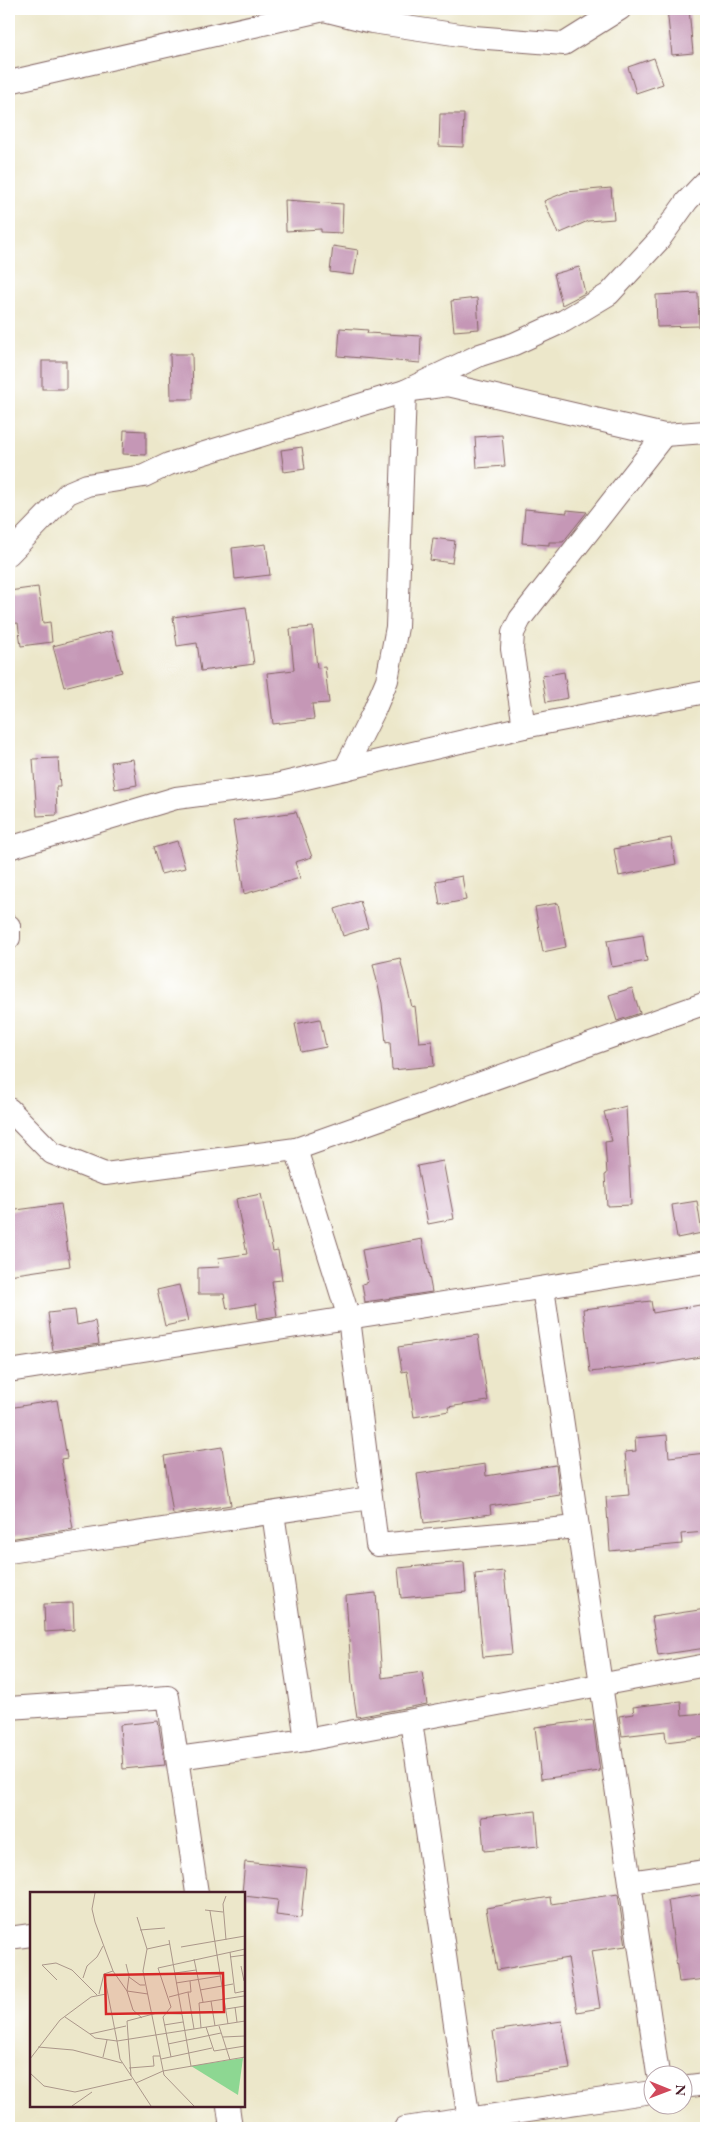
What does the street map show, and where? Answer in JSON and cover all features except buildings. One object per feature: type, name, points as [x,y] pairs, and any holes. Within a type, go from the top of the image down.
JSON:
[{"type":"street","points":[[9,82],[324,10],[372,15],[474,37],[564,44],[620,9]]},
{"type":"street","points":[[9,554],[68,492],[87,485],[144,476],[169,464],[405,391],[480,355],[514,344],[564,321],[609,294],[659,240],[687,201],[706,181]]},
{"type":"street","points":[[405,391],[448,385],[664,435],[706,432]]},
{"type":"street","points":[[345,769],[387,680],[397,627],[405,391]]},
{"type":"street","points":[[524,727],[512,649],[514,633],[520,619],[664,435]]},
{"type":"street","points":[[9,848],[176,798],[276,785],[524,727],[706,692]]},
{"type":"street","points":[[9,926],[9,938]]},
{"type":"street","points":[[9,1109],[52,1153],[105,1174],[296,1149],[706,1003]]},
{"type":"street","points":[[296,1149],[349,1318],[377,1546],[578,1527]]},
{"type":"street","points":[[9,1371],[706,1262]]},
{"type":"street","points":[[544,1288],[657,2064]]},
{"type":"street","points":[[9,1552],[370,1498]]},
{"type":"street","points":[[273,1513],[306,1740]]},
{"type":"street","points":[[178,1758],[306,1740],[706,1665]]},
{"type":"street","points":[[9,1708],[168,1697],[197,1892]]},
{"type":"street","points":[[411,1721],[469,2124]]},
{"type":"street","points":[[630,1882],[706,1871]]},
{"type":"street","points":[[9,1938],[30,1935]]},
{"type":"street","points":[[692,2086],[706,2084]]},
{"type":"street","points":[[405,2128],[469,2124],[642,2094]]},
{"type":"street","points":[[228,2107],[231,2128]]}]
